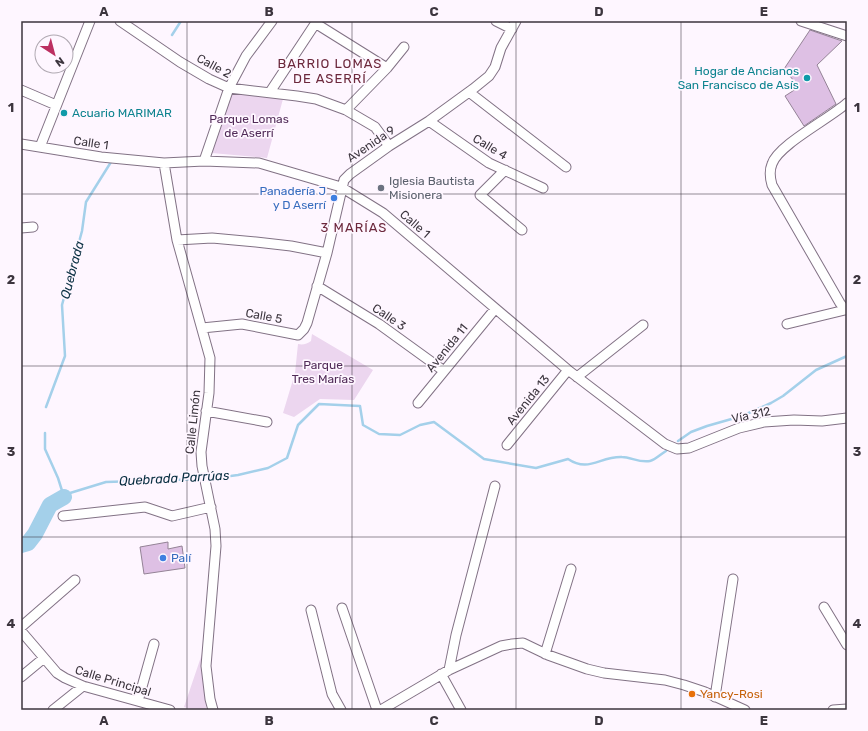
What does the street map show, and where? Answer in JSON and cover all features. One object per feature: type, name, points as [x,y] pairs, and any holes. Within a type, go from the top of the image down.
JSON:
[{"type":"street","points":[[40,147],[90,21]]},
{"type":"street","name":"Calle 2","points":[[120,21],[180,62],[209,79],[229,88],[316,99],[346,110],[375,127],[388,146]]},
{"type":"street","points":[[204,161],[229,88],[246,56],[272,21]]},
{"type":"street","points":[[496,21],[514,25]]},
{"type":"street","points":[[801,21],[847,36]]},
{"type":"street","points":[[828,31],[829,21]]},
{"type":"street","points":[[270,92],[316,22],[387,68]]},
{"type":"street","name":"Avenida 9","points":[[298,335],[307,323],[327,254],[344,180],[388,146],[429,121],[489,76],[495,67],[501,48],[514,25]]},
{"type":"street","points":[[346,110],[387,68],[404,47]]},
{"type":"street","points":[[21,90],[56,105]]},
{"type":"street","points":[[469,92],[566,167]]},
{"type":"street","points":[[787,324],[846,310],[840,303],[772,185],[770,175],[771,164],[776,154],[784,147],[847,104]]},
{"type":"street","name":"Calle 4","points":[[429,121],[489,163],[543,188]]},
{"type":"street","name":"Calle 1","points":[[21,144],[101,157],[164,163],[204,161],[259,163],[342,187],[383,213],[568,370],[664,444]]},
{"type":"street","name":"Calle Limón","points":[[164,163],[177,240],[190,292],[210,358],[209,393],[201,452],[202,466],[215,529],[216,546],[206,666],[210,699],[213,710]]},
{"type":"street","points":[[505,170],[480,195],[522,230]]},
{"type":"street","points":[[21,228],[33,228]]},
{"type":"street","points":[[177,240],[212,238],[256,242],[291,246],[327,254]]},
{"type":"street","name":"Calle 3","points":[[317,286],[379,324],[444,371]]},
{"type":"street","name":"Avenida 11","points":[[418,403],[495,309]]},
{"type":"street","name":"Calle 5","points":[[202,328],[242,324],[298,335]]},
{"type":"street","points":[[577,377],[643,325]]},
{"type":"street","name":"Avenida 13","points":[[507,445],[568,370]]},
{"type":"street","points":[[206,411],[267,422]]},
{"type":"street","name":"Vía 312","points":[[664,444],[677,449],[689,448],[739,428],[764,422],[794,420],[822,421],[847,418]]},
{"type":"street","points":[[461,710],[445,672],[495,486]]},
{"type":"street","points":[[63,516],[145,507],[172,516],[211,507]]},
{"type":"street","points":[[545,654],[571,569]]},
{"type":"street","points":[[715,697],[733,579]]},
{"type":"street","points":[[21,627],[75,580]]},
{"type":"street","points":[[824,607],[847,645]]},
{"type":"street","points":[[342,608],[377,710]]},
{"type":"street","points":[[311,610],[332,694],[341,710]]},
{"type":"street","name":"Calle Principal","points":[[21,631],[61,676],[83,686],[170,710]]},
{"type":"street","points":[[382,710],[392,707],[445,672],[501,646],[523,643],[545,654],[587,669],[604,673],[665,680],[684,685],[745,710]]},
{"type":"street","points":[[138,701],[154,644]]},
{"type":"street","points":[[21,677],[44,658]]},
{"type":"street","points":[[54,710],[83,686]]},
{"type":"street","points":[[833,710],[847,709]]},
{"type":"green space","name":"Parque Lomas de Aserrí","points":[[232,92],[283,99],[267,158],[212,153]]},
{"type":"green space","name":"Parque Tres Marías","points":[[312,334],[373,370],[354,400],[320,399],[294,417],[283,413],[295,373],[298,344],[305,344],[311,341]]},
{"type":"green space","points":[[204,648],[206,708],[205,710],[194,710],[184,707]]},
{"type":"building","name":"Hogar de Ancianos San Francisco de Asís","points":[[810,30],[842,41],[817,65],[836,104],[804,126],[785,96],[799,87],[784,69]]},
{"type":"building","name":"Palí","points":[[168,542],[168,549],[182,546],[185,568],[144,574],[140,547]]},
{"type":"waterway","name":"Quebrada","points":[[172,35],[181,21]]},
{"type":"waterway","name":"Quebrada","points":[[46,407],[65,356],[62,305],[82,231],[86,202],[111,162]]},
{"type":"waterway","name":"Quebrada Parrúas","points":[[678,441],[691,432],[742,416],[771,403],[783,396],[816,370],[847,356]]},
{"type":"waterway","name":"Quebrada Parrúas","points":[[208,479],[238,475],[268,468],[287,458],[298,425],[319,404],[360,406],[363,425],[379,434],[400,435],[420,425],[434,422],[484,459],[536,468],[568,459],[575,463],[582,464],[595,463],[614,457],[625,457],[642,461],[650,461],[666,451]]},
{"type":"waterway","name":"Quebrada Parrúas","points":[[45,433],[45,449],[58,478],[64,497],[70,493],[106,482],[203,479]]},
{"type":"waterway","points":[[21,545],[28,543],[35,534],[50,505],[64,497]]},
{"type":"place","name":"Hogar de Ancianos San Francisco de Asís","points":[[807,78]]},
{"type":"place","name":"Acuario MARIMAR","points":[[64,113]]},
{"type":"place","name":"Iglesia Bautista Misionera","points":[[381,188]]},
{"type":"place","name":"Panadería J y D Aserrí","points":[[334,198]]},
{"type":"place","name":"Palí","points":[[163,558]]},
{"type":"place","name":"Yancy-Rosi","points":[[692,694]]},
{"type":"district","name":"BARRIO LOMAS DE ASERRÍ","points":[[330,70]]},
{"type":"district","name":"3 MARÍAS","points":[[354,227]]}]
